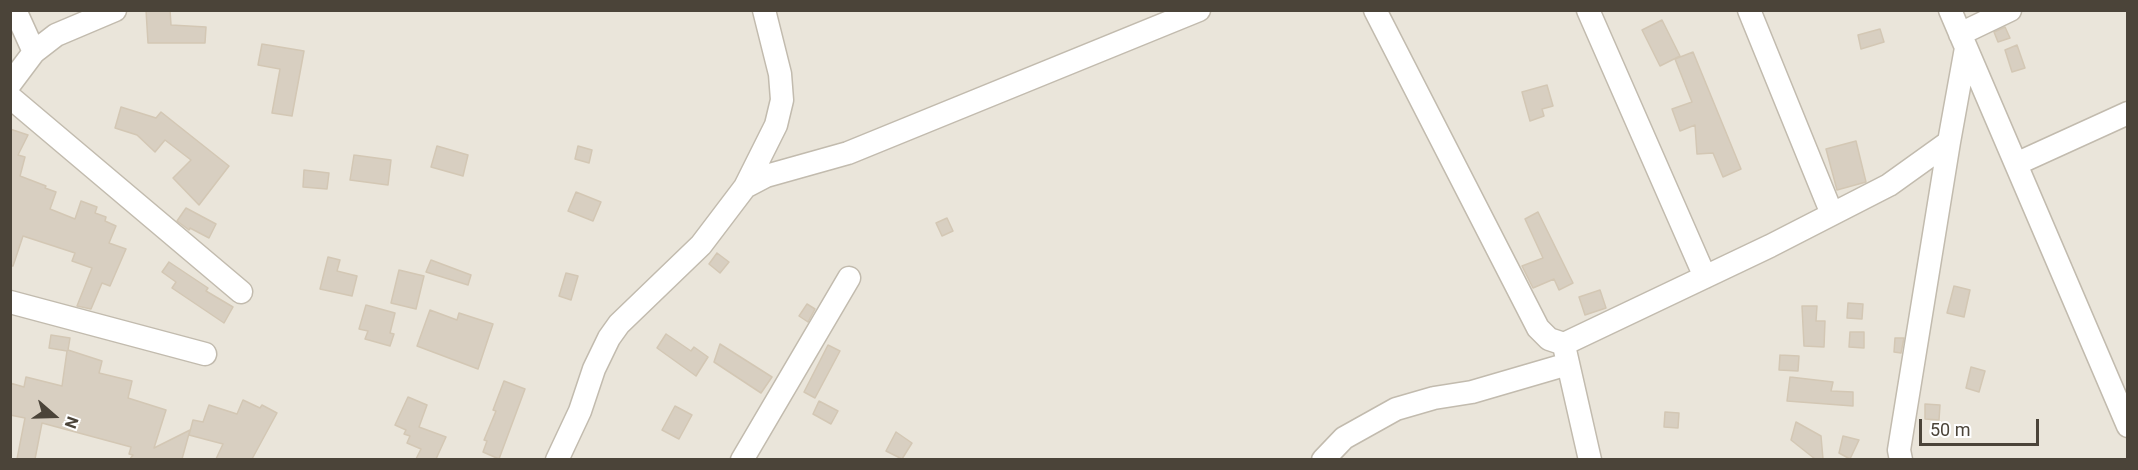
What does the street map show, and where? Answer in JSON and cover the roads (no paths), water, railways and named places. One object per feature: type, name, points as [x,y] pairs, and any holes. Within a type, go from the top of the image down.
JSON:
[{"type":"street","points":[[15,10],[34,52]]},
{"type":"street","points":[[10,84],[34,52],[56,35],[115,10]]},
{"type":"street","points":[[557,459],[580,411],[594,369],[609,338],[619,324],[701,245],[745,187],[776,125],[782,100],[780,74],[764,10]]},
{"type":"street","points":[[745,187],[766,176],[848,153],[1199,10]]},
{"type":"street","points":[[1375,10],[1538,328],[1566,354],[1590,459]]},
{"type":"street","points":[[1588,10],[1706,277]]},
{"type":"street","points":[[1749,10],[1832,214]]},
{"type":"street","points":[[1950,10],[2016,164],[2120,388],[2127,426]]},
{"type":"street","points":[[1901,459],[1899,450],[1963,41],[2010,10]]},
{"type":"street","points":[[10,97],[241,292]]},
{"type":"street","points":[[2016,164],[2127,113]]},
{"type":"street","points":[[1323,459],[1344,438],[1396,409],[1434,398],[1472,392],[1566,354],[1706,277],[1889,185],[1949,142]]},
{"type":"street","points":[[742,459],[849,279]]},
{"type":"street","points":[[10,302],[205,354]]}]
